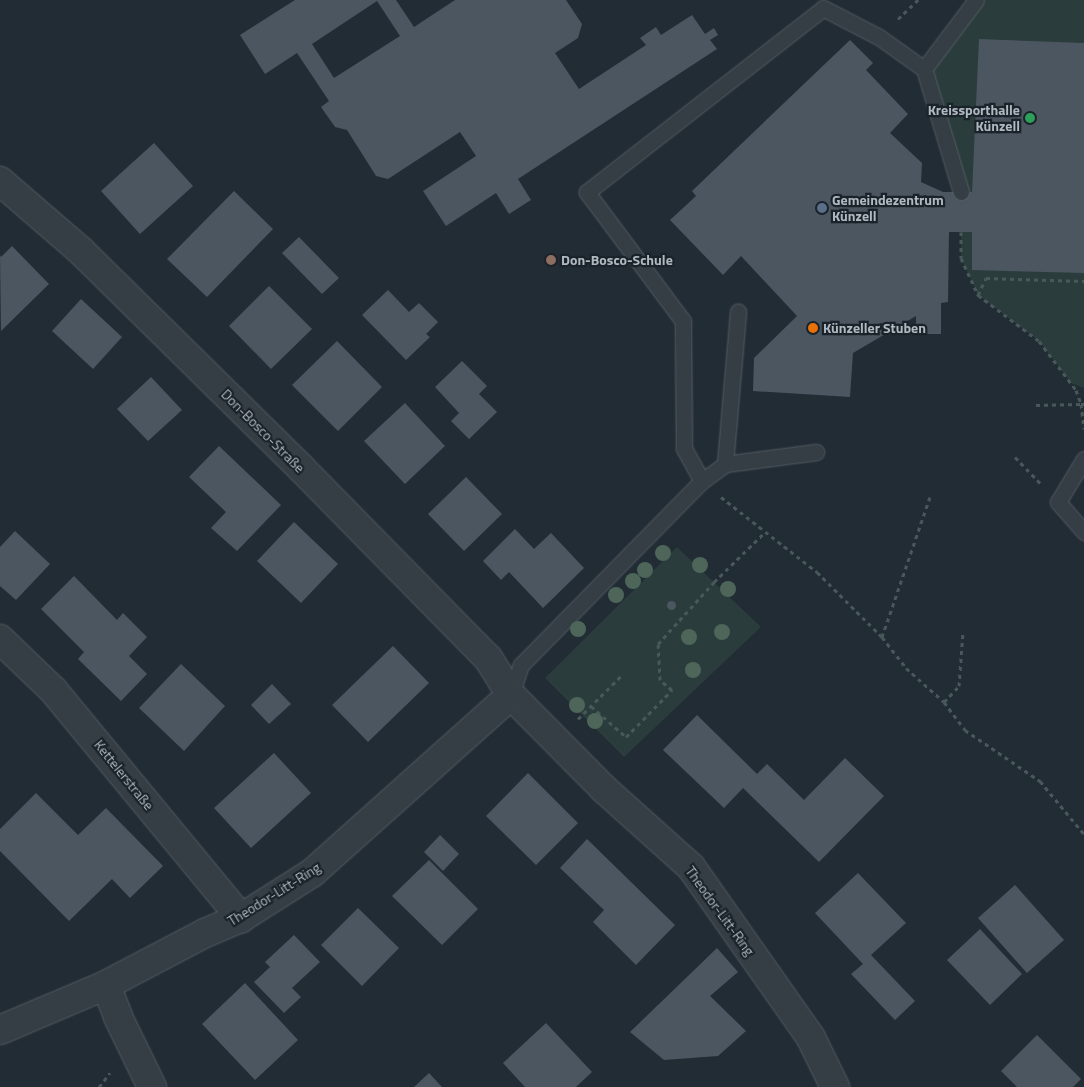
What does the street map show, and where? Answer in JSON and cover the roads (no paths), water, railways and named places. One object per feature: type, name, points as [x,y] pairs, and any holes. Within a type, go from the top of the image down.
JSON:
[{"type":"street","name":"Don-Bosco-Straße","points":[[0,181],[81,251],[301,468],[488,658],[512,695]]},
{"type":"street","name":"Kettelerstraße","points":[[0,639],[54,690],[241,918]]},
{"type":"street","name":"Theodor-Litt-Ring","points":[[0,1030],[106,985],[205,933],[241,918],[312,873],[512,695],[604,789],[691,867],[811,1038],[835,1087]]},
{"type":"street","points":[[106,985],[118,1017],[152,1087]]},
{"type":"lane","points":[[924,69],[976,0]]},
{"type":"lane","points":[[702,481],[684,448],[683,321],[587,192],[823,8],[879,37],[924,69],[960,192]]},
{"type":"lane","points":[[725,464],[738,312]]},
{"type":"lane","points":[[512,695],[521,665],[702,481],[725,464],[816,452]]},
{"type":"lane","points":[[1084,459],[1058,502],[1084,532]]},
{"type":"place","name":"Kreissporthalle Künzell","points":[[1030,118]]},
{"type":"place","name":"Gemeindezentrum Künzell","points":[[822,208]]},
{"type":"place","name":"Don-Bosco-Schule","points":[[551,260]]},
{"type":"place","name":"Künzeller Stuben","points":[[813,328]]}]
